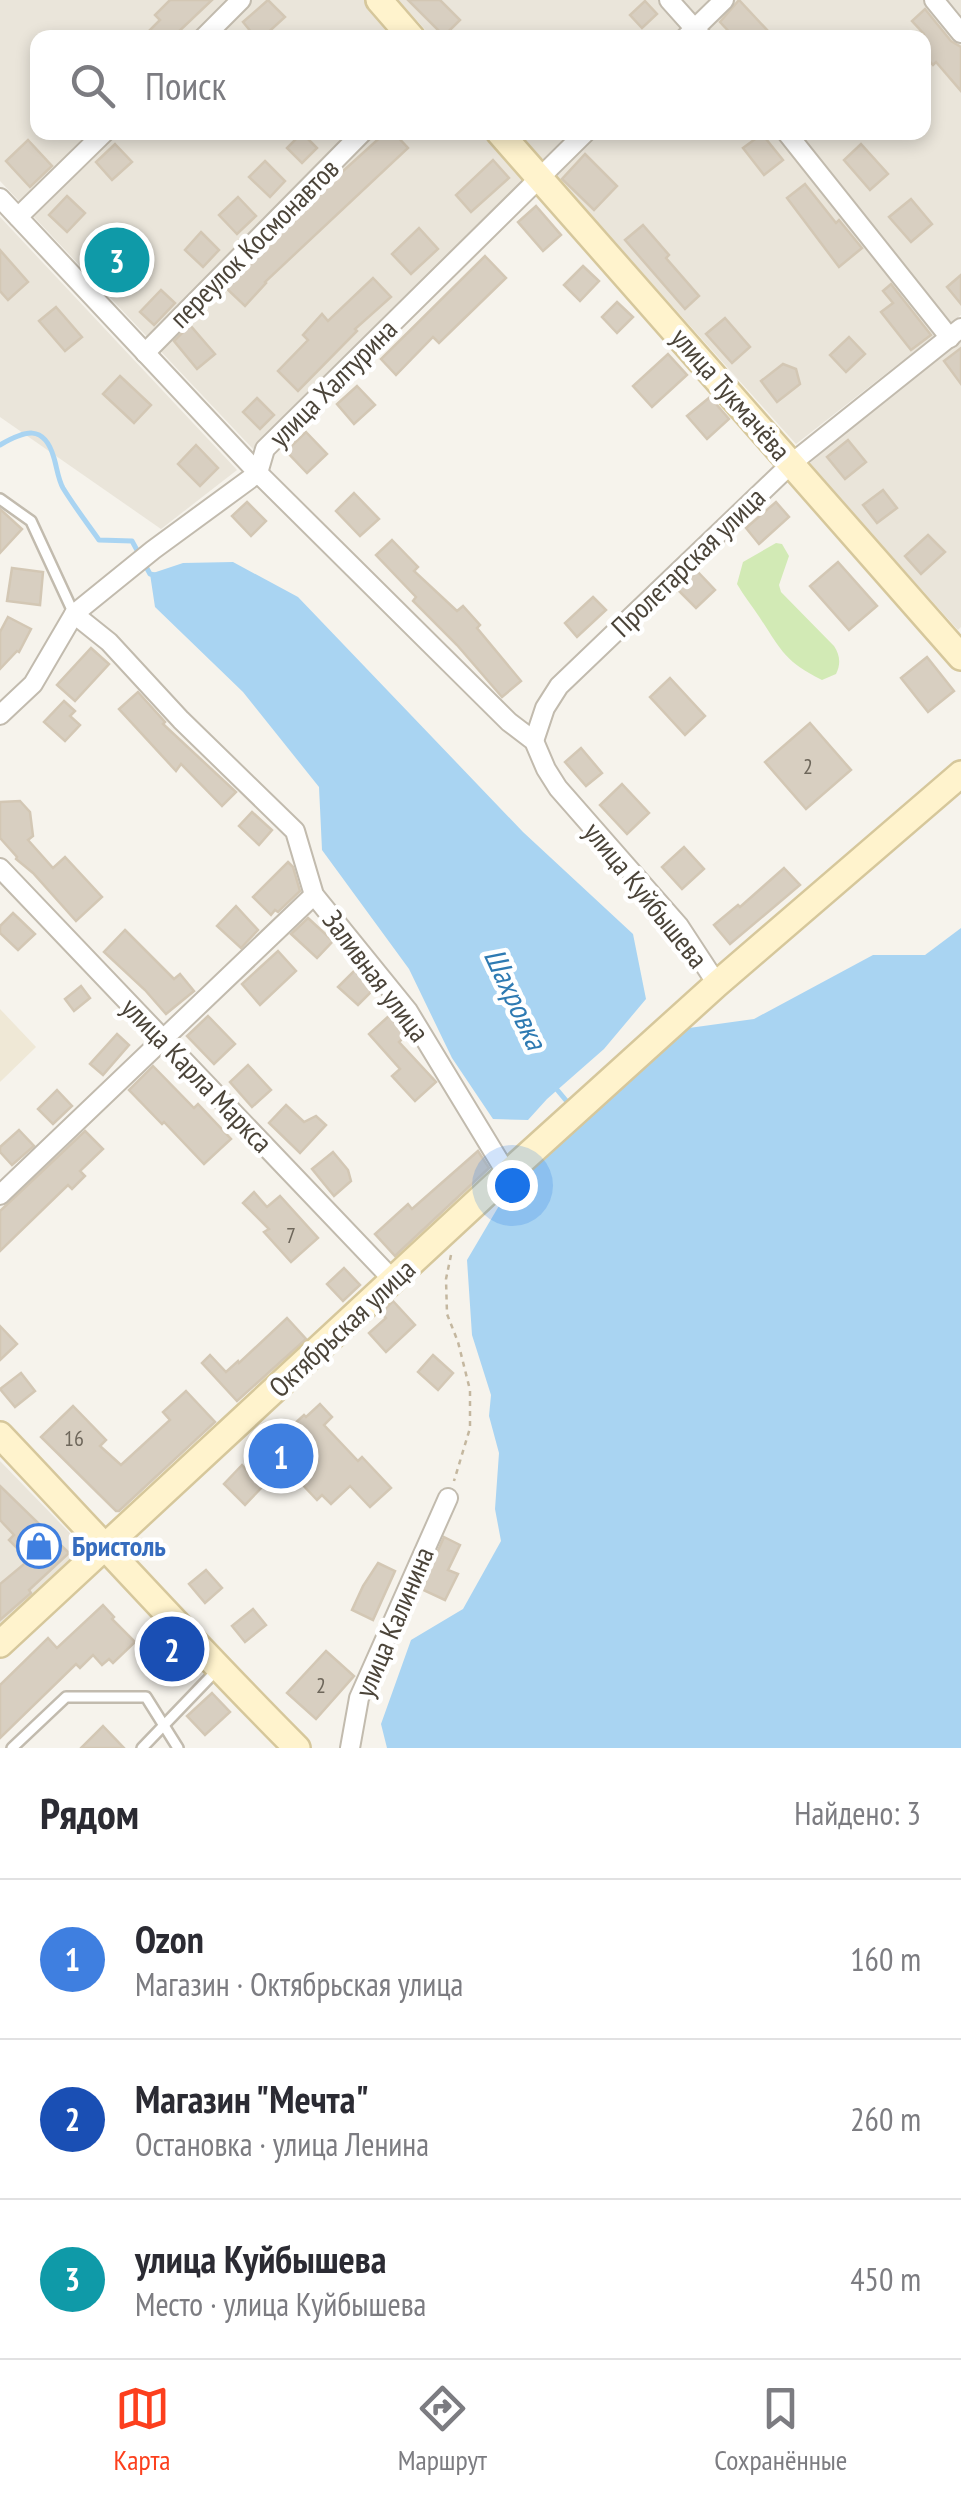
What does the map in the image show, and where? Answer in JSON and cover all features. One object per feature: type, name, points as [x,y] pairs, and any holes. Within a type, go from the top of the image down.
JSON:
[{"type":"street","points":[[211,30],[241,0]]},
{"type":"street","points":[[379,0],[405,30]]},
{"type":"street","points":[[669,0],[691,30]]},
{"type":"street","points":[[698,30],[724,0]]},
{"type":"street","points":[[934,0],[961,33]]},
{"type":"street","points":[[18,217],[97,140]]},
{"type":"street","name":"переулок Космонавтов","points":[[146,353],[355,140]]},
{"type":"street","name":"улица Тукмачёва","points":[[507,140],[960,653]]},
{"type":"street","name":"улица Халтурина","points":[[0,715],[33,684],[74,614],[258,473],[265,449],[578,140]]},
{"type":"street","points":[[793,140],[955,333]]},
{"type":"street","name":"улица Куйбышева","points":[[0,198],[258,473],[534,742],[558,788],[679,926],[717,984]]},
{"type":"street","name":"Пролетарская улица","points":[[534,742],[545,708],[559,686],[792,462],[955,333]]},
{"type":"street","name":"Заливная улица","points":[[74,614],[110,642],[181,720],[295,830],[314,895],[408,1011],[508,1174]]},
{"type":"street","points":[[717,984],[961,774]]},
{"type":"street","name":"улица Карла Маркса","points":[[0,868],[394,1281]]},
{"type":"street","points":[[0,1195],[314,895]]},
{"type":"street","name":"Октябрьская улица","points":[[0,1644],[717,984]]},
{"type":"street","points":[[0,1435],[297,1748]]},
{"type":"street","name":"улица Калинина","points":[[350,1748],[359,1698],[448,1498]]},
{"type":"lane","points":[[0,499],[31,521],[74,614]]},
{"type":"lane","points":[[142,1748],[218,1669]]},
{"type":"lane","points":[[12,1748],[66,1697],[146,1697],[178,1748]]},
{"type":"path","points":[[448,1498],[470,1428],[470,1390],[447,1314],[446,1279],[458,1220]]},
{"type":"shaded area","points":[[0,0],[367,0],[394,30],[30,30],[30,140],[490,140],[525,180],[253,449],[0,181]]},
{"type":"shaded area","points":[[398,0],[961,0],[961,315],[796,444],[523,140],[931,140],[931,30],[426,30]]},
{"type":"shaded area","points":[[0,217],[237,470],[161,529],[0,417]]},
{"type":"shaded area","points":[[961,334],[961,627],[958,630],[809,464]]},
{"type":"shaded area","points":[[0,1009],[36,1047],[0,1082]]},
{"type":"shaded area","points":[[0,1461],[90,1554],[0,1632]]},
{"type":"green space","points":[[776,543],[782,544],[789,556],[779,585],[781,592],[838,653],[836,674],[822,680],[785,654],[737,584],[743,562]]},
{"type":"water","points":[[233,562],[298,597],[523,832],[633,934],[646,999],[604,1049],[528,1120],[493,1119],[452,1058],[409,969],[322,850],[319,787],[243,692],[155,607],[150,574],[183,563]]},
{"type":"water","points":[[961,928],[961,1748],[387,1748],[381,1724],[411,1640],[463,1609],[501,1541],[495,1509],[499,1453],[489,1416],[491,1395],[472,1335],[467,1260],[503,1199],[644,1061],[689,1028],[754,1019],[873,955],[925,955]]},
{"type":"building","points":[[170,0],[212,0],[180,30],[150,30],[160,20],[155,15]]},
{"type":"building","points":[[268,0],[285,17],[271,30],[250,30],[243,22]]},
{"type":"building","points":[[408,0],[440,0],[460,20],[450,30],[438,30]]},
{"type":"building","points":[[739,0],[767,30],[728,30],[720,22]]},
{"type":"building","points":[[645,1],[657,14],[642,28],[630,15]]},
{"type":"building","points":[[925,9],[951,41],[961,47],[961,91],[936,62],[931,63],[931,30],[920,30],[912,21]]},
{"type":"building","points":[[28,140],[52,166],[30,187],[6,161]]},
{"type":"building","points":[[295,140],[309,140],[317,148],[302,163],[287,148]]},
{"type":"building","points":[[377,140],[400,140],[408,148],[265,282],[245,306],[226,288]]},
{"type":"building","points":[[754,140],[767,140],[783,160],[764,175],[743,148]]},
{"type":"building","points":[[115,144],[132,162],[112,180],[96,162]]},
{"type":"building","points":[[861,144],[888,174],[870,190],[844,160]]},
{"type":"building","points":[[585,154],[617,186],[594,210],[562,179]]},
{"type":"building","points":[[493,160],[509,178],[471,212],[456,195]]},
{"type":"building","points":[[265,161],[285,181],[270,197],[249,177]]},
{"type":"building","points":[[805,184],[862,248],[839,267],[787,198]]},
{"type":"building","points":[[67,196],[85,213],[67,232],[49,215]]},
{"type":"building","points":[[238,197],[256,216],[237,234],[219,215]]},
{"type":"building","points":[[911,199],[932,224],[911,242],[889,217]]},
{"type":"building","points":[[536,206],[561,235],[543,251],[518,222]]},
{"type":"building","points":[[643,225],[699,296],[685,309],[625,240]]},
{"type":"building","points":[[419,228],[438,249],[411,274],[392,254]]},
{"type":"building","points":[[201,232],[219,250],[203,267],[185,250]]},
{"type":"building","points":[[111,235],[141,268],[122,285],[92,252]]},
{"type":"building","points":[[0,250],[28,282],[8,300],[0,291]]},
{"type":"building","points":[[485,256],[506,278],[439,343],[433,337],[396,375],[381,359]]},
{"type":"building","points":[[583,266],[599,281],[580,301],[564,285]]},
{"type":"building","points":[[961,275],[961,304],[947,287]]},
{"type":"building","points":[[373,278],[391,297],[355,329],[298,391],[278,371],[308,340],[303,335],[322,314],[328,321]]},
{"type":"building","points":[[891,284],[931,335],[911,350],[881,312],[893,303],[883,291]]},
{"type":"building","points":[[161,290],[175,303],[154,325],[140,312]]},
{"type":"building","points":[[617,302],[633,317],[617,333],[602,317]]},
{"type":"building","points":[[56,307],[82,337],[65,351],[39,321]]},
{"type":"building","points":[[725,318],[750,347],[732,363],[706,334]]},
{"type":"building","points":[[190,325],[215,354],[197,369],[174,341]]},
{"type":"building","points":[[849,337],[865,354],[846,372],[830,355]]},
{"type":"building","points":[[961,348],[961,384],[944,361]]},
{"type":"building","points":[[668,354],[687,375],[652,407],[633,386]]},
{"type":"building","points":[[783,364],[796,369],[800,384],[777,402],[761,381]]},
{"type":"building","points":[[120,376],[151,405],[134,423],[103,394]]},
{"type":"building","points":[[357,386],[375,405],[354,424],[337,404]]},
{"type":"building","points":[[710,397],[729,419],[707,439],[687,416]]},
{"type":"building","points":[[257,398],[274,415],[260,429],[243,412]]},
{"type":"building","points":[[306,432],[327,454],[307,473],[286,451]]},
{"type":"building","points":[[848,440],[866,462],[845,479],[827,457]]},
{"type":"building","points":[[196,445],[218,468],[200,486],[178,464]]},
{"type":"building","points":[[883,490],[897,508],[877,523],[863,505]]},
{"type":"building","points":[[354,493],[379,519],[360,536],[336,511]]},
{"type":"building","points":[[247,502],[266,521],[251,536],[232,516]]},
{"type":"building","points":[[776,502],[789,517],[759,544],[746,528]]},
{"type":"building","points":[[0,509],[22,529],[0,553]]},
{"type":"building","points":[[928,535],[945,552],[921,574],[905,556]]},
{"type":"building","points":[[392,540],[418,567],[414,571],[457,611],[463,606],[521,681],[502,697],[376,555]]},
{"type":"building","points":[[838,562],[877,606],[849,630],[810,586]]},
{"type":"building","points":[[12,568],[43,572],[40,605],[7,601]]},
{"type":"building","points":[[697,571],[715,590],[696,608],[678,590]]},
{"type":"building","points":[[593,597],[606,610],[577,637],[565,623]]},
{"type":"building","points":[[8,617],[31,629],[19,652],[0,669],[0,632]]},
{"type":"building","points":[[91,648],[109,664],[75,701],[57,685]]},
{"type":"building","points":[[927,657],[954,691],[928,712],[901,678]]},
{"type":"building","points":[[670,678],[705,716],[685,735],[650,697]]},
{"type":"building","points":[[138,692],[163,724],[236,792],[222,806],[181,764],[176,771],[119,709]]},
{"type":"building","points":[[64,701],[75,711],[70,716],[80,725],[65,741],[44,722]]},
{"type":"building","points":[[810,723],[851,770],[806,809],[765,762]]},
{"type":"building","points":[[581,748],[602,773],[586,786],[565,762]]},
{"type":"building","points":[[622,784],[649,813],[627,834],[600,805]]},
{"type":"building","points":[[20,801],[30,812],[33,836],[28,840],[53,868],[65,857],[102,897],[76,921],[0,838],[0,802]]},
{"type":"building","points":[[252,812],[272,830],[259,845],[239,826]]},
{"type":"building","points":[[684,847],[704,869],[682,889],[662,867]]},
{"type":"building","points":[[288,862],[300,891],[271,915],[253,897]]},
{"type":"building","points":[[784,868],[800,885],[730,944],[714,925]]},
{"type":"building","points":[[236,906],[258,930],[241,948],[217,926]]},
{"type":"building","points":[[13,913],[35,934],[18,950],[0,933],[0,926]]},
{"type":"building","points":[[308,918],[333,941],[317,958],[291,934]]},
{"type":"building","points":[[125,930],[174,979],[180,974],[194,991],[166,1014],[104,952]]},
{"type":"building","points":[[278,951],[296,971],[260,1005],[242,984]]},
{"type":"building","points":[[356,969],[374,989],[358,1005],[338,987]]},
{"type":"building","points":[[81,986],[90,998],[74,1011],[65,999]]},
{"type":"building","points":[[391,1014],[407,1034],[399,1042],[436,1082],[415,1101],[392,1076],[400,1069],[369,1034]]},
{"type":"building","points":[[208,1016],[235,1044],[214,1064],[187,1036]]},
{"type":"building","points":[[117,1034],[129,1045],[103,1075],[90,1064]]},
{"type":"building","points":[[248,1065],[271,1090],[252,1107],[230,1082]]},
{"type":"building","points":[[153,1066],[194,1108],[198,1104],[231,1139],[204,1164],[129,1090]]},
{"type":"building","points":[[57,1090],[72,1106],[53,1124],[38,1109]]},
{"type":"building","points":[[286,1105],[304,1122],[316,1116],[326,1125],[300,1153],[269,1123]]},
{"type":"building","points":[[19,1130],[34,1146],[12,1165],[0,1147]]},
{"type":"building","points":[[85,1131],[103,1149],[80,1171],[85,1176],[72,1189],[68,1185],[0,1251],[0,1211]]},
{"type":"building","points":[[478,1151],[489,1168],[395,1256],[375,1234],[408,1204],[412,1209]]},
{"type":"building","points":[[333,1152],[348,1170],[351,1181],[334,1196],[312,1169]]},
{"type":"building","points":[[254,1192],[267,1207],[280,1196],[318,1238],[291,1262],[264,1232],[269,1229],[243,1203]]},
{"type":"building","points":[[344,1268],[360,1285],[343,1301],[327,1284]]},
{"type":"building","points":[[393,1301],[415,1325],[386,1352],[369,1333],[386,1318],[381,1313]]},
{"type":"building","points":[[287,1318],[306,1339],[237,1401],[202,1363],[210,1355],[226,1372]]},
{"type":"building","points":[[0,1326],[17,1344],[0,1360]]},
{"type":"building","points":[[433,1355],[453,1373],[438,1390],[418,1372]]},
{"type":"building","points":[[21,1373],[35,1391],[15,1407],[0,1389]]},
{"type":"building","points":[[186,1391],[215,1422],[119,1511],[41,1437],[73,1406],[106,1440],[100,1446],[121,1465],[170,1420],[163,1412]]},
{"type":"building","points":[[320,1404],[332,1417],[324,1425],[391,1488],[370,1507],[350,1486],[331,1504],[322,1495],[317,1500],[282,1463],[245,1505],[224,1484],[242,1465],[248,1472],[277,1445],[274,1443],[278,1439]]},
{"type":"building","points":[[0,1486],[69,1553],[0,1620],[0,1584],[29,1560],[9,1540],[14,1535],[0,1520]]},
{"type":"building","points":[[444,1537],[460,1545],[448,1570],[458,1574],[445,1600],[421,1589]]},
{"type":"building","points":[[378,1563],[395,1571],[373,1620],[352,1610]]},
{"type":"building","points":[[206,1570],[222,1588],[205,1603],[189,1584]]},
{"type":"building","points":[[103,1605],[135,1642],[113,1663],[109,1659],[102,1665],[93,1655],[80,1668],[76,1664],[0,1738],[0,1685],[48,1638],[57,1648]]},
{"type":"building","points":[[253,1609],[266,1625],[245,1642],[232,1626]]},
{"type":"building","points":[[326,1651],[354,1676],[316,1719],[287,1693]]},
{"type":"building","points":[[212,1693],[230,1712],[205,1735],[187,1716]]},
{"type":"building","points":[[103,1726],[124,1748],[81,1748]]},
{"type":"waterway","name":"Шахровка","points":[[0,445],[32,433],[45,439],[63,488],[99,540],[132,541],[150,574],[155,575]]},
{"type":"waterway","name":"Шахровка","points":[[554,1086],[569,1104]]},
{"type":"place","name":"улица Куйбышева","points":[[117,260]]},
{"type":"place","name":"Ozon","points":[[281,1456]]},
{"type":"place","name":"Бристоль","points":[[39,1546]]},
{"type":"place","name":"Магазин \"Мечта\"","points":[[172,1649]]}]
